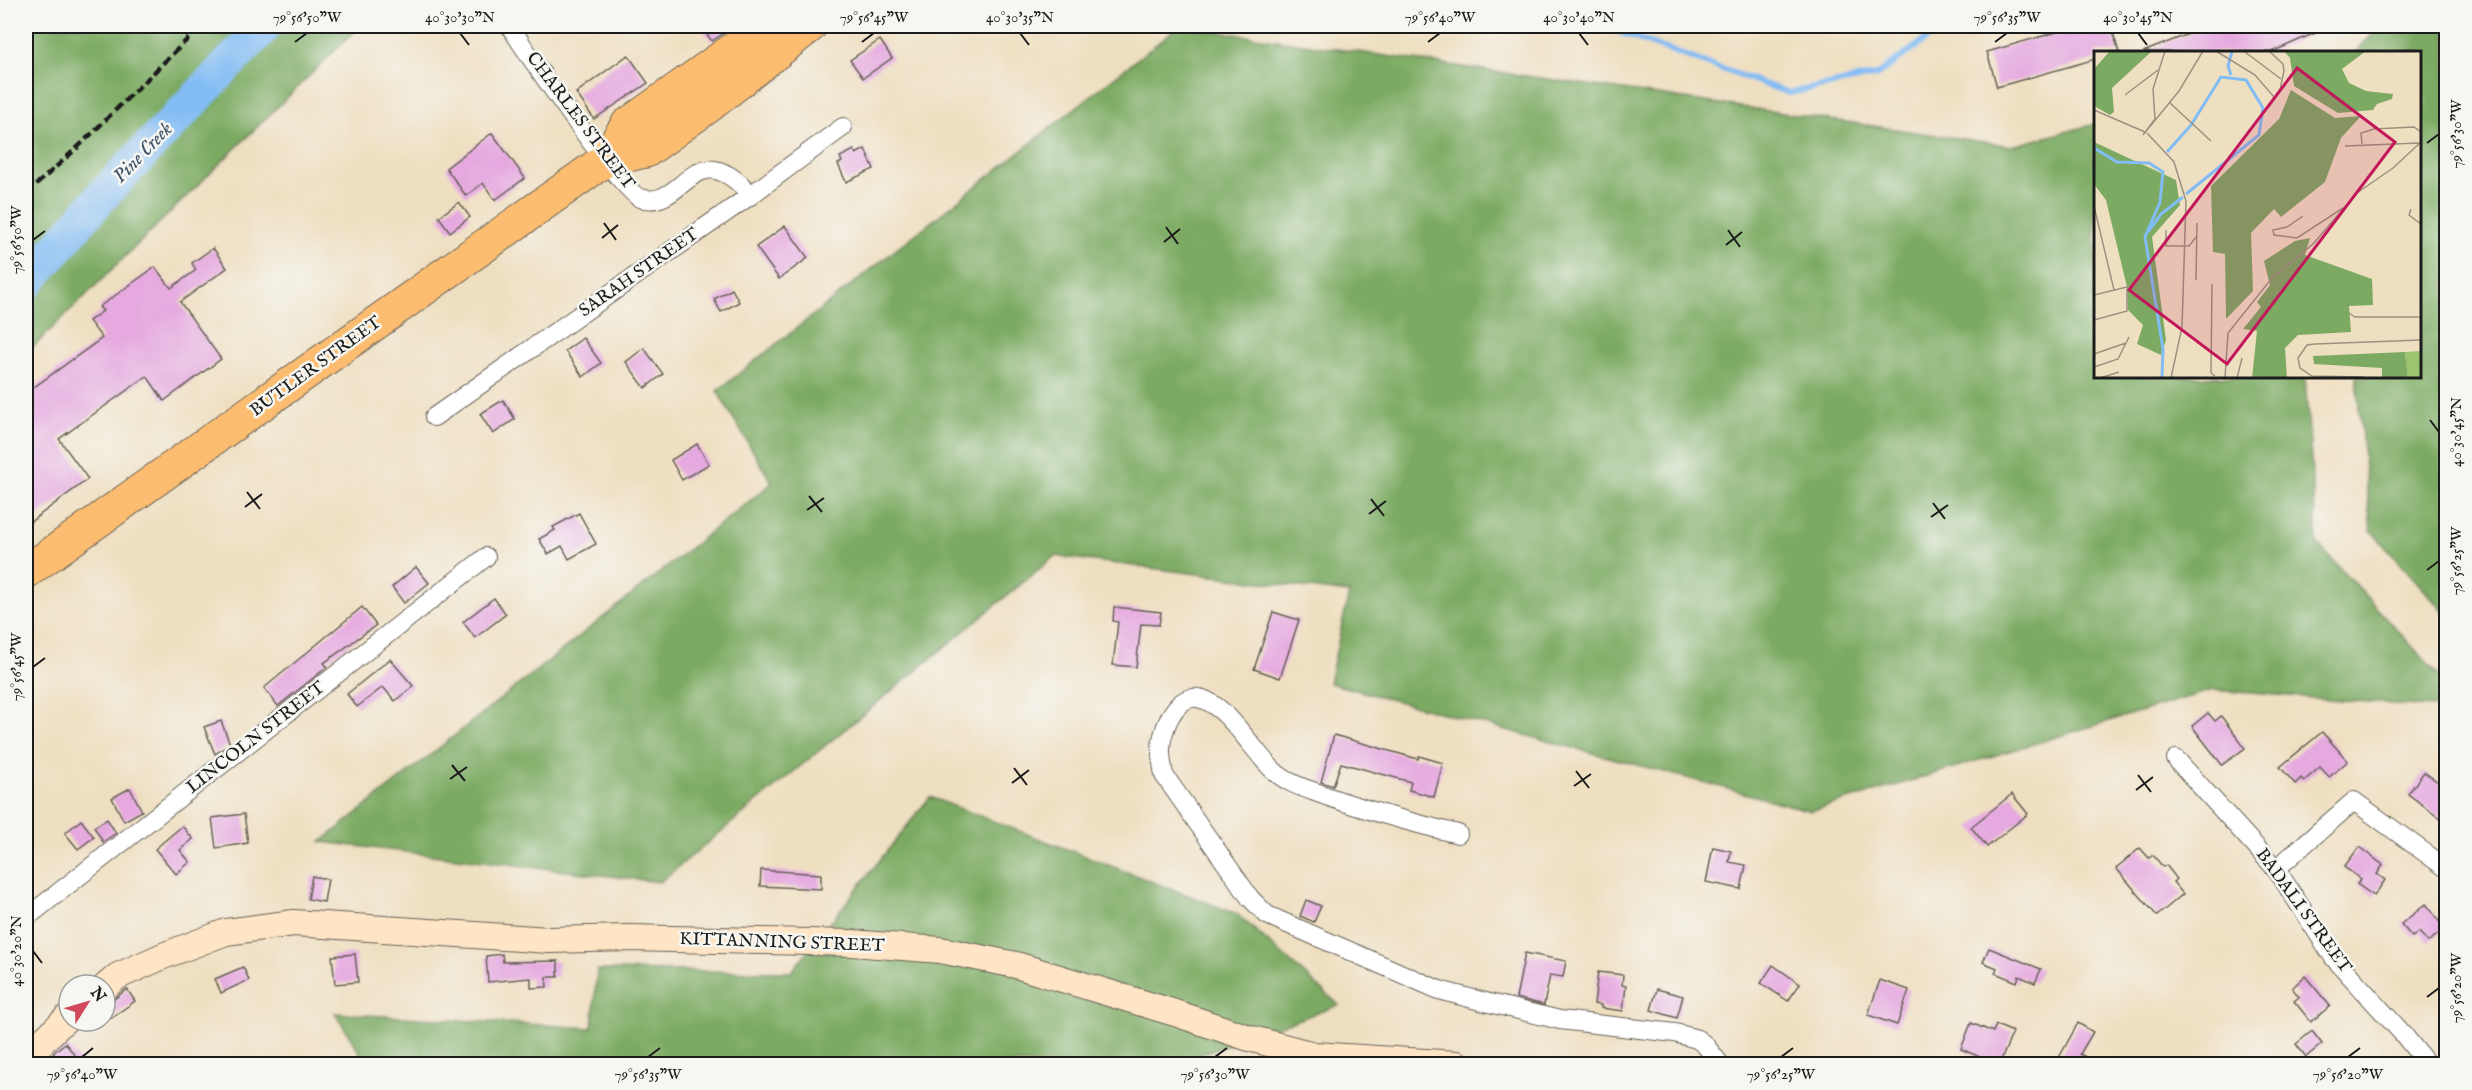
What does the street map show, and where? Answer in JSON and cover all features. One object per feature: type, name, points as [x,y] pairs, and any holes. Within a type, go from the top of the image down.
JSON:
[{"type":"highway","name":"BUTLER STREET","points":[[26,573],[605,160],[627,125],[766,26]]},
{"type":"highway","name":"BUTLER STREET","points":[[605,160],[646,151],[710,105],[810,26]]},
{"type":"street","name":"CHARLES STREET","points":[[510,26],[627,189],[642,198],[657,198],[700,171],[712,169],[730,175],[751,195]]},
{"type":"street","name":"SARAH STREET","points":[[434,417],[751,195],[843,127]]},
{"type":"street","name":"LINCOLN STREET","points":[[26,918],[486,557]]},
{"type":"street","points":[[1458,834],[1367,811],[1294,784],[1274,772],[1216,705],[1197,698],[1184,700],[1174,710],[1165,731],[1160,751],[1164,775],[1250,898],[1267,915],[1439,990],[1560,1020],[1675,1033],[1697,1039],[1705,1045],[1720,1065]]},
{"type":"street","name":"BADALI STREET","points":[[2176,759],[2276,869],[2334,958],[2403,1034],[2427,1065]]},
{"type":"street","points":[[2276,869],[2354,801],[2446,868]]},
{"type":"street","name":"KITTANNING STREET","points":[[117,979],[127,972],[226,932],[294,923],[549,940],[629,938],[852,943],[940,950],[1016,965],[1249,1038],[1314,1055],[1457,1065]]},
{"type":"street","points":[[26,1057],[57,1027]]},
{"type":"green space","points":[[26,26],[360,26],[26,354]]},
{"type":"green space","points":[[1179,26],[2012,146],[2094,124],[2094,378],[2305,378],[2317,543],[2446,683],[2446,708],[2212,690],[1811,811],[1329,683],[1349,593],[1055,556],[660,882],[321,842],[772,483],[717,391]]},
{"type":"green space","points":[[2381,26],[2446,26],[2446,614],[2371,531],[2356,378],[2421,378],[2421,51],[2356,51]]},
{"type":"green space","points":[[930,797],[1237,914],[1339,1005],[1191,1058],[1192,1064],[367,1064],[335,1013],[592,1028],[597,970],[791,972]]},
{"type":"building","points":[[700,26],[734,26],[712,41]]},
{"type":"building","points":[[2078,26],[2111,26],[2119,51],[2094,51],[2094,60],[1997,87],[1987,52]]},
{"type":"building","points":[[2209,26],[2331,26],[2274,51],[2146,51]]},
{"type":"building","points":[[880,40],[892,58],[863,78],[850,60]]},
{"type":"building","points":[[628,55],[648,83],[594,119],[576,93]]},
{"type":"building","points":[[492,133],[525,178],[495,200],[483,183],[466,196],[446,168]]},
{"type":"building","points":[[865,149],[874,169],[846,182],[838,164],[842,162],[840,157],[854,150],[856,154]]},
{"type":"building","points":[[459,202],[470,217],[450,232],[439,217]]},
{"type":"building","points":[[785,226],[808,258],[779,279],[756,247]]},
{"type":"building","points":[[213,248],[227,268],[180,302],[221,359],[164,401],[147,376],[59,439],[88,479],[26,525],[26,393],[102,338],[89,321],[103,311],[99,307],[155,267],[171,288],[196,270],[192,263]]},
{"type":"building","points":[[732,289],[739,302],[721,312],[714,299]]},
{"type":"building","points":[[583,338],[601,363],[583,377],[565,351]]},
{"type":"building","points":[[644,348],[663,374],[645,388],[626,362]]},
{"type":"building","points":[[503,400],[515,419],[493,434],[480,414]]},
{"type":"building","points":[[697,444],[709,464],[682,480],[671,460]]},
{"type":"building","points":[[579,513],[596,544],[569,559],[562,546],[548,554],[539,539],[555,530],[553,527]]},
{"type":"building","points":[[416,567],[429,583],[404,603],[392,587]]},
{"type":"building","points":[[494,598],[506,614],[475,638],[463,622]]},
{"type":"building","points":[[362,607],[376,625],[324,663],[327,667],[278,706],[264,688]]},
{"type":"building","points":[[1114,607],[1161,612],[1159,625],[1141,624],[1136,667],[1113,665],[1118,622],[1113,621]]},
{"type":"building","points":[[1273,612],[1299,620],[1280,678],[1254,669]]},
{"type":"building","points":[[390,659],[413,686],[395,701],[383,687],[357,707],[347,694]]},
{"type":"building","points":[[2208,713],[2215,721],[2221,716],[2245,748],[2222,765],[2192,726]]},
{"type":"building","points":[[221,721],[230,744],[215,754],[204,727]]},
{"type":"building","points":[[2322,732],[2348,761],[2329,777],[2320,767],[2304,781],[2301,778],[2295,784],[2280,767]]},
{"type":"building","points":[[1334,735],[1418,759],[1419,756],[1443,763],[1434,797],[1409,790],[1411,782],[1341,763],[1333,786],[1321,782]]},
{"type":"building","points":[[2424,772],[2446,788],[2446,822],[2408,794]]},
{"type":"building","points":[[130,788],[142,811],[124,821],[112,798]]},
{"type":"building","points":[[2012,794],[2028,814],[1987,847],[1971,827]]},
{"type":"building","points":[[244,814],[248,843],[216,848],[212,818]]},
{"type":"building","points":[[107,819],[116,833],[103,842],[94,827]]},
{"type":"building","points":[[81,820],[94,837],[78,849],[65,833]]},
{"type":"building","points":[[182,826],[193,839],[180,850],[190,862],[176,874],[155,849]]},
{"type":"building","points":[[1713,847],[1731,851],[1729,862],[1746,865],[1741,889],[1706,882]]},
{"type":"building","points":[[2359,847],[2383,865],[2377,874],[2385,880],[2374,896],[2357,884],[2361,879],[2344,867]]},
{"type":"building","points":[[2140,848],[2149,858],[2153,855],[2163,867],[2166,865],[2177,879],[2173,882],[2183,894],[2157,916],[2116,868]]},
{"type":"building","points":[[761,870],[821,874],[821,889],[760,886]]},
{"type":"building","points":[[312,876],[328,879],[324,902],[308,899]]},
{"type":"building","points":[[1306,900],[1321,906],[1314,922],[1300,916]]},
{"type":"building","points":[[2426,904],[2445,929],[2428,942],[2419,932],[2412,937],[2401,924]]},
{"type":"building","points":[[1989,948],[2041,969],[2035,983],[2019,976],[2017,982],[1995,973],[1997,968],[1983,962]]},
{"type":"building","points":[[1525,953],[1566,961],[1563,977],[1550,975],[1544,1005],[1516,998]]},
{"type":"building","points":[[355,954],[358,982],[335,984],[332,956]]},
{"type":"building","points":[[502,954],[503,962],[558,961],[558,977],[546,977],[547,987],[531,988],[531,978],[488,982],[486,956]]},
{"type":"building","points":[[1773,965],[1800,984],[1788,1001],[1761,983]]},
{"type":"building","points":[[243,967],[249,980],[221,993],[215,979]]},
{"type":"building","points":[[1598,972],[1623,975],[1622,985],[1626,986],[1623,1011],[1601,1008],[1601,1005],[1594,1004]]},
{"type":"building","points":[[2305,976],[2330,1006],[2311,1022],[2294,1001],[2299,997],[2292,988]]},
{"type":"building","points":[[1880,980],[1909,990],[1897,1025],[1868,1015]]},
{"type":"building","points":[[127,989],[135,1001],[117,1014],[117,997]]},
{"type":"building","points":[[1657,989],[1683,996],[1677,1018],[1651,1010]]},
{"type":"building","points":[[1971,1023],[1993,1032],[1996,1025],[2013,1032],[1999,1065],[1961,1049]]},
{"type":"building","points":[[2078,1023],[2093,1032],[2080,1054],[2100,1065],[2055,1065]]},
{"type":"building","points":[[2312,1031],[2322,1044],[2306,1057],[2296,1044]]},
{"type":"building","points":[[65,1043],[83,1065],[44,1065],[55,1055],[53,1053]]},
{"type":"waterway","name":"Pine Creek","points":[[26,284],[100,198],[265,26]]},
{"type":"waterway","points":[[1602,26],[1789,93],[1877,75],[1944,26]]},
{"type":"railway","points":[[26,194],[78,147],[201,26]]}]
